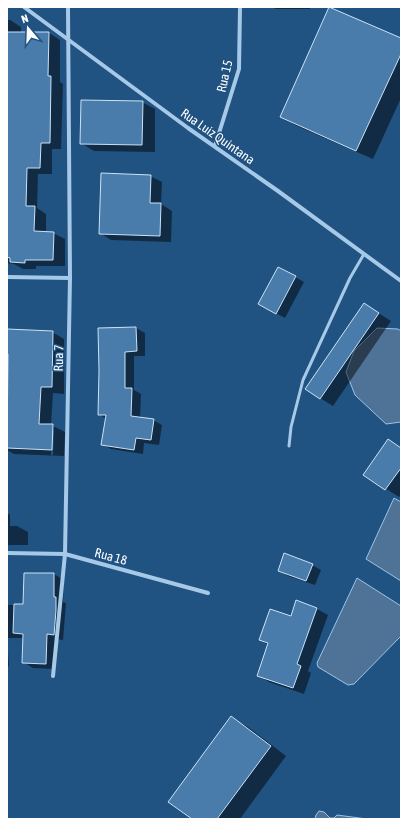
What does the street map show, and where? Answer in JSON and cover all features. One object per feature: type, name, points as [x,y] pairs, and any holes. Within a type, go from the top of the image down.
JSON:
[{"type":"street","name":"Rua Luiz Quintana","points":[[24,7],[188,128],[278,190],[401,281]]},
{"type":"street","points":[[68,7],[68,40]]},
{"type":"street","name":"Rua 15","points":[[214,146],[239,69],[240,7]]},
{"type":"street","name":"Rua 7","points":[[53,676],[65,554],[70,278],[68,40]]},
{"type":"street","points":[[7,277],[70,278]]},
{"type":"street","name":"Rua 18","points":[[7,552],[65,554],[208,593]]},
{"type":"lane","points":[[289,446],[290,427],[303,380],[350,278],[364,254]]},
{"type":"water","points":[[377,328],[398,329],[401,331],[401,422],[386,424],[355,395],[346,372],[354,351]]},
{"type":"water","points":[[394,498],[401,502],[401,581],[366,559]]},
{"type":"water","points":[[357,578],[401,606],[401,636],[354,684],[348,685],[318,667],[317,663]]},
{"type":"water","points":[[319,811],[324,812],[330,818],[334,818],[337,815],[367,819],[315,819]]},
{"type":"building","points":[[329,7],[401,38],[401,54],[356,151],[280,117]]},
{"type":"building","points":[[7,32],[49,32],[48,76],[51,76],[50,143],[41,143],[40,168],[27,168],[26,206],[35,206],[34,231],[54,232],[53,260],[25,260],[25,263],[10,262],[10,258],[7,257]]},
{"type":"building","points":[[81,100],[143,101],[142,145],[80,144]]},
{"type":"building","points":[[101,173],[151,175],[150,203],[161,203],[160,236],[99,234]]},
{"type":"building","points":[[278,267],[296,276],[276,314],[258,304]]},
{"type":"building","points":[[364,303],[379,313],[320,399],[305,389]]},
{"type":"building","points":[[136,327],[137,351],[125,352],[125,388],[132,388],[131,416],[154,419],[151,440],[136,438],[134,450],[101,445],[106,415],[98,415],[98,328]]},
{"type":"building","points":[[7,329],[53,331],[52,387],[41,387],[39,424],[53,424],[52,450],[7,448]]},
{"type":"building","points":[[388,439],[401,448],[401,468],[385,490],[363,475]]},
{"type":"building","points":[[284,553],[313,564],[306,581],[278,571]]},
{"type":"building","points":[[24,573],[54,573],[54,597],[56,597],[56,610],[54,635],[47,634],[46,664],[22,663],[23,634],[13,633],[14,604],[23,604]]},
{"type":"building","points":[[296,600],[317,608],[297,664],[301,666],[293,688],[257,676],[268,643],[259,640],[270,609],[291,616]]},
{"type":"building","points":[[231,716],[271,746],[217,819],[192,819],[168,802]]}]
